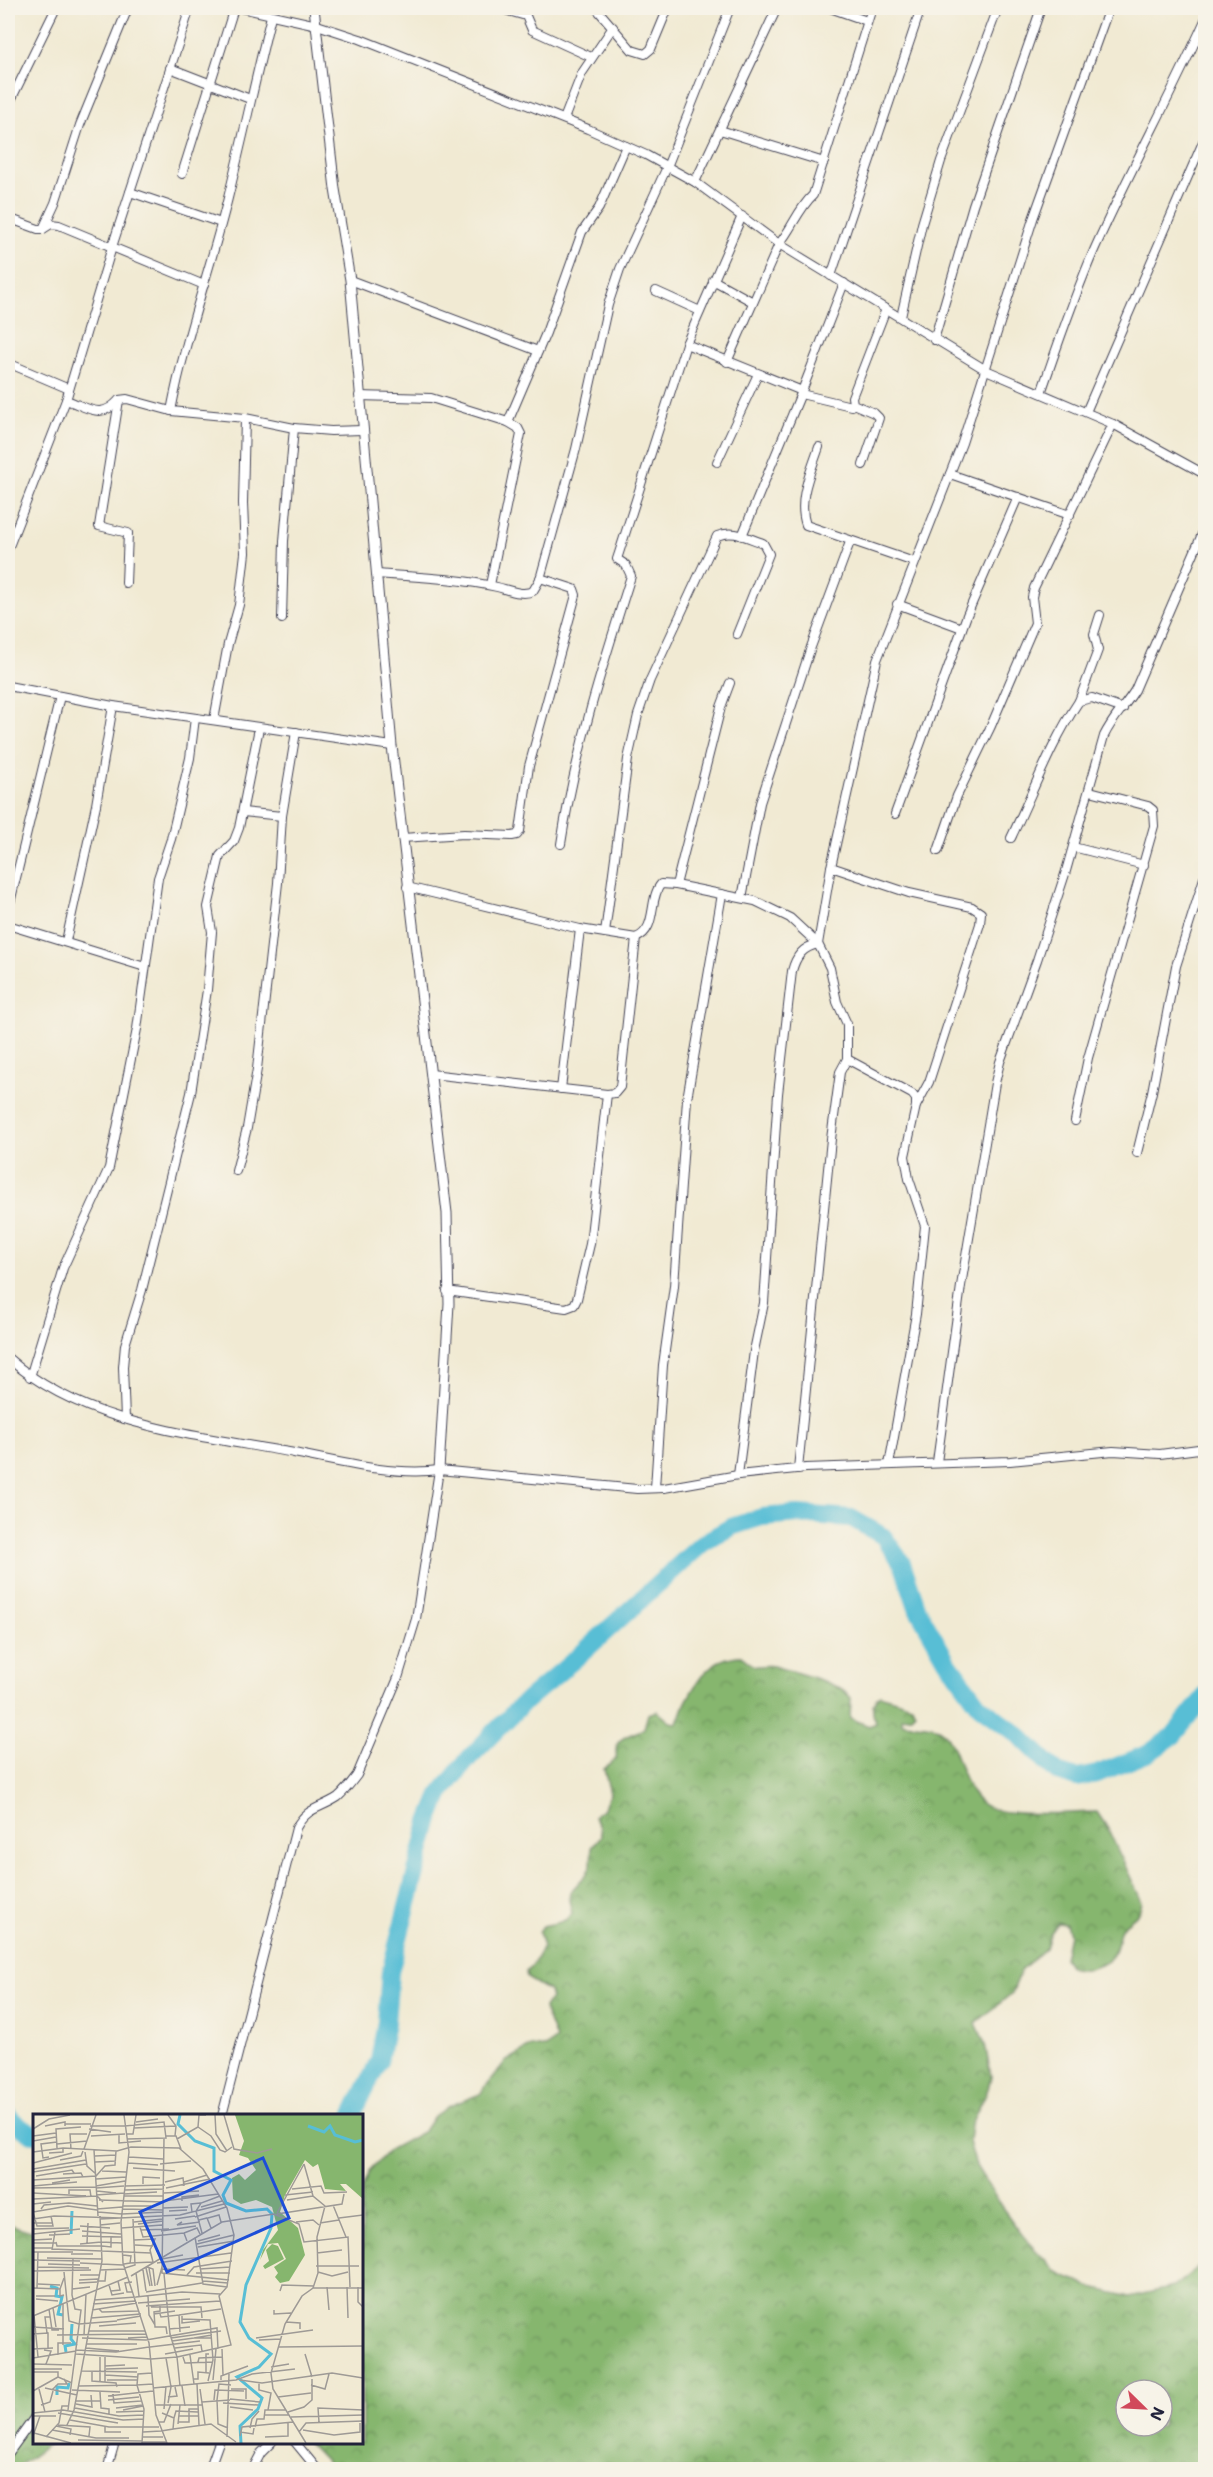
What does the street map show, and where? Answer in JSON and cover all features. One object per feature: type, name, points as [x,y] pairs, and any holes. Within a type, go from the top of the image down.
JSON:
[{"type":"street","points":[[8,106],[56,8]]},
{"type":"street","points":[[43,229],[55,203],[80,125],[128,8]]},
{"type":"street","points":[[8,549],[66,400],[112,248],[190,8]]},
{"type":"street","points":[[182,174],[234,8]]},
{"type":"street","points":[[241,8],[316,25],[419,61],[627,146],[695,182],[779,244],[986,370],[1113,424],[1206,475]]},
{"type":"street","points":[[222,2114],[296,1828],[308,1811],[336,1798],[348,1788],[357,1775],[398,1678],[416,1619],[439,1470],[449,1304],[447,1213],[392,746],[350,280],[335,189],[314,8]]},
{"type":"street","points":[[498,8],[526,16],[532,30],[591,57]]},
{"type":"street","points":[[596,8],[632,50],[645,54],[651,49],[668,8]]},
{"type":"street","points":[[376,574],[490,585],[528,594],[534,591],[540,578],[576,449],[608,305],[620,269],[667,167],[730,8]]},
{"type":"street","points":[[695,182],[777,8]]},
{"type":"street","points":[[830,8],[867,21]]},
{"type":"street","points":[[728,362],[779,244],[786,236],[804,203],[813,195],[872,8]]},
{"type":"street","points":[[831,276],[921,8]]},
{"type":"street","points":[[901,317],[922,224],[941,161],[998,8]]},
{"type":"street","points":[[934,340],[973,205],[1041,8]]},
{"type":"street","points":[[818,944],[831,867],[877,660],[897,604],[950,474],[986,370],[1033,219],[1109,8]]},
{"type":"street","points":[[171,411],[181,359],[221,223],[271,15]]},
{"type":"street","points":[[1041,393],[1071,306],[1095,248],[1173,91],[1206,18]]},
{"type":"street","points":[[564,119],[582,73],[613,27]]},
{"type":"street","points":[[170,68],[250,99]]},
{"type":"street","points":[[720,130],[824,162]]},
{"type":"street","points":[[1086,412],[1206,135]]},
{"type":"street","points":[[508,422],[538,351],[582,231],[598,208],[627,146]]},
{"type":"street","points":[[130,192],[221,223]]},
{"type":"street","points":[[561,844],[576,762],[597,682],[631,576],[626,566],[617,559],[686,344],[742,216]]},
{"type":"street","points":[[8,218],[38,229],[51,224],[59,225],[204,285]]},
{"type":"street","points":[[350,280],[538,351]]},
{"type":"street","points":[[713,280],[753,302]]},
{"type":"street","points":[[742,536],[844,283]]},
{"type":"street","points":[[656,291],[700,311]]},
{"type":"street","points":[[863,465],[879,418],[874,413],[854,404],[852,397],[886,309]]},
{"type":"street","points":[[686,344],[802,391],[801,394],[851,406]]},
{"type":"street","points":[[8,363],[69,389]]},
{"type":"street","points":[[717,462],[758,374]]},
{"type":"street","points":[[359,396],[431,398],[508,422],[518,428],[521,434],[490,585]]},
{"type":"street","points":[[66,400],[102,412],[111,409],[119,400],[127,399],[171,411],[245,418],[294,428],[331,431],[362,430]]},
{"type":"street","points":[[119,400],[99,526],[128,533],[126,583]]},
{"type":"street","points":[[214,720],[228,644],[239,605],[245,553],[243,503],[245,418]]},
{"type":"street","points":[[938,851],[957,796],[991,726],[1035,623],[1032,597],[1034,588],[1113,424]]},
{"type":"street","points":[[282,619],[284,541],[294,428]]},
{"type":"street","points":[[819,447],[804,494],[806,525],[850,542],[914,562]]},
{"type":"street","points":[[950,474],[1070,515]]},
{"type":"street","points":[[895,814],[962,628],[1018,497]]},
{"type":"street","points":[[937,1462],[961,1286],[1000,1062],[1037,960],[1090,791],[1104,736],[1110,723],[1123,709],[1135,690],[1206,525]]},
{"type":"street","points":[[605,933],[628,759],[638,715],[650,680],[717,536],[732,532],[763,543],[769,554],[737,634]]},
{"type":"street","points":[[742,898],[760,803],[811,647],[850,542]]},
{"type":"street","points":[[402,837],[464,834],[512,836],[517,835],[520,831],[529,766],[576,595],[574,589],[540,578]]},
{"type":"street","points":[[897,604],[962,628]]},
{"type":"street","points":[[1011,838],[1051,755],[1060,730],[1079,701],[1098,650],[1094,634],[1101,615]]},
{"type":"street","points":[[676,885],[718,718],[730,683]]},
{"type":"street","points":[[8,687],[113,706],[392,746]]},
{"type":"street","points":[[8,912],[60,696]]},
{"type":"street","points":[[1079,701],[1092,698],[1123,709]]},
{"type":"street","points":[[66,941],[96,805],[113,706]]},
{"type":"street","points":[[30,1377],[63,1268],[109,1168],[137,1029],[158,878],[171,839],[190,758],[195,718]]},
{"type":"street","points":[[125,1419],[123,1367],[125,1345],[142,1290],[190,1093],[204,1013],[212,932],[208,914],[210,899],[219,856],[234,841],[243,812],[259,728]]},
{"type":"street","points":[[236,1171],[247,1128],[257,1069],[278,883],[282,816],[296,732]]},
{"type":"street","points":[[1075,1121],[1088,1058],[1154,826],[1153,810],[1148,806],[1090,791]]},
{"type":"street","points":[[243,812],[282,816]]},
{"type":"street","points":[[1073,847],[1144,865]]},
{"type":"street","points":[[831,867],[909,892],[972,907],[981,913],[980,924],[929,1082],[916,1106]]},
{"type":"street","points":[[1137,1153],[1152,1092],[1176,966],[1206,872]]},
{"type":"street","points":[[407,886],[580,929],[636,938],[643,936],[648,927],[656,890],[665,883],[742,898],[790,918],[818,944],[830,968],[837,1002],[847,1024],[847,1059],[840,1072],[831,1139],[798,1469]]},
{"type":"street","points":[[655,1488],[663,1365],[674,1286],[687,1099],[722,894]]},
{"type":"street","points":[[8,925],[145,967]]},
{"type":"street","points":[[561,1089],[580,929]]},
{"type":"street","points":[[431,1074],[607,1094],[615,1093],[620,1087],[636,938]]},
{"type":"street","points":[[738,1475],[754,1351],[764,1303],[778,1094],[792,971],[799,954],[808,946],[818,944]]},
{"type":"street","points":[[847,1059],[912,1094],[916,1099],[905,1156],[909,1179],[925,1226],[912,1336],[896,1414],[889,1465]]},
{"type":"street","points":[[447,1291],[566,1308],[574,1305],[578,1299],[590,1244],[607,1094]]},
{"type":"street","points":[[8,1358],[30,1377],[61,1395],[125,1419],[182,1432],[359,1465],[412,1472],[439,1470],[637,1489],[798,1469],[1010,1461],[1113,1451],[1160,1454],[1206,1448]]},
{"type":"street","points":[[8,2454],[33,2419]]},
{"type":"street","points":[[107,2469],[114,2444]]},
{"type":"street","points":[[209,2469],[218,2444]]},
{"type":"street","points":[[252,2469],[261,2453],[270,2444]]},
{"type":"street","points":[[297,2444],[318,2469]]},
{"type":"green space","points":[[741,1656],[754,1666],[768,1665],[815,1678],[845,1692],[851,1698],[850,1718],[869,1726],[875,1723],[873,1705],[880,1695],[912,1705],[915,1712],[911,1716],[902,1717],[902,1722],[933,1726],[945,1734],[968,1787],[982,1804],[1005,1812],[1097,1812],[1107,1827],[1142,1902],[1140,1908],[1137,1914],[1122,1927],[1118,1943],[1110,1958],[1105,1963],[1091,1968],[1070,1967],[1064,1958],[1069,1934],[1066,1924],[1058,1923],[1050,1934],[1046,1948],[1022,1969],[1012,1993],[976,2023],[985,2044],[991,2076],[988,2089],[971,2124],[969,2142],[976,2166],[1001,2206],[1026,2240],[1056,2271],[1088,2287],[1130,2297],[1173,2287],[1205,2262],[1205,2469],[334,2470],[309,2444],[363,2444],[363,2187],[370,2170],[389,2150],[424,2131],[434,2116],[447,2107],[480,2094],[505,2062],[532,2046],[546,2048],[556,2039],[544,2008],[551,1999],[549,1991],[527,1978],[526,1972],[543,1947],[539,1932],[543,1926],[560,1922],[570,1916],[572,1913],[570,1892],[586,1875],[591,1865],[592,1847],[601,1836],[600,1827],[594,1817],[603,1810],[610,1794],[604,1769],[616,1759],[616,1749],[620,1741],[644,1728],[648,1714],[657,1711],[670,1722],[676,1723],[701,1677],[714,1664],[731,1657]]},
{"type":"green space","points":[[8,2224],[33,2232],[33,2444],[49,2444],[13,2470],[8,2469]]},
{"type":"waterway","points":[[353,2114],[379,2061],[386,2023],[390,1972],[429,1822],[441,1793],[469,1758],[520,1706],[580,1655],[703,1543],[731,1527],[762,1517],[797,1514],[851,1518],[883,1536],[902,1563],[918,1610],[947,1661],[979,1705],[1021,1737],[1057,1772],[1077,1778],[1097,1774],[1149,1753],[1173,1736],[1206,1695]]},
{"type":"waterway","points":[[8,2116],[33,2134]]}]
